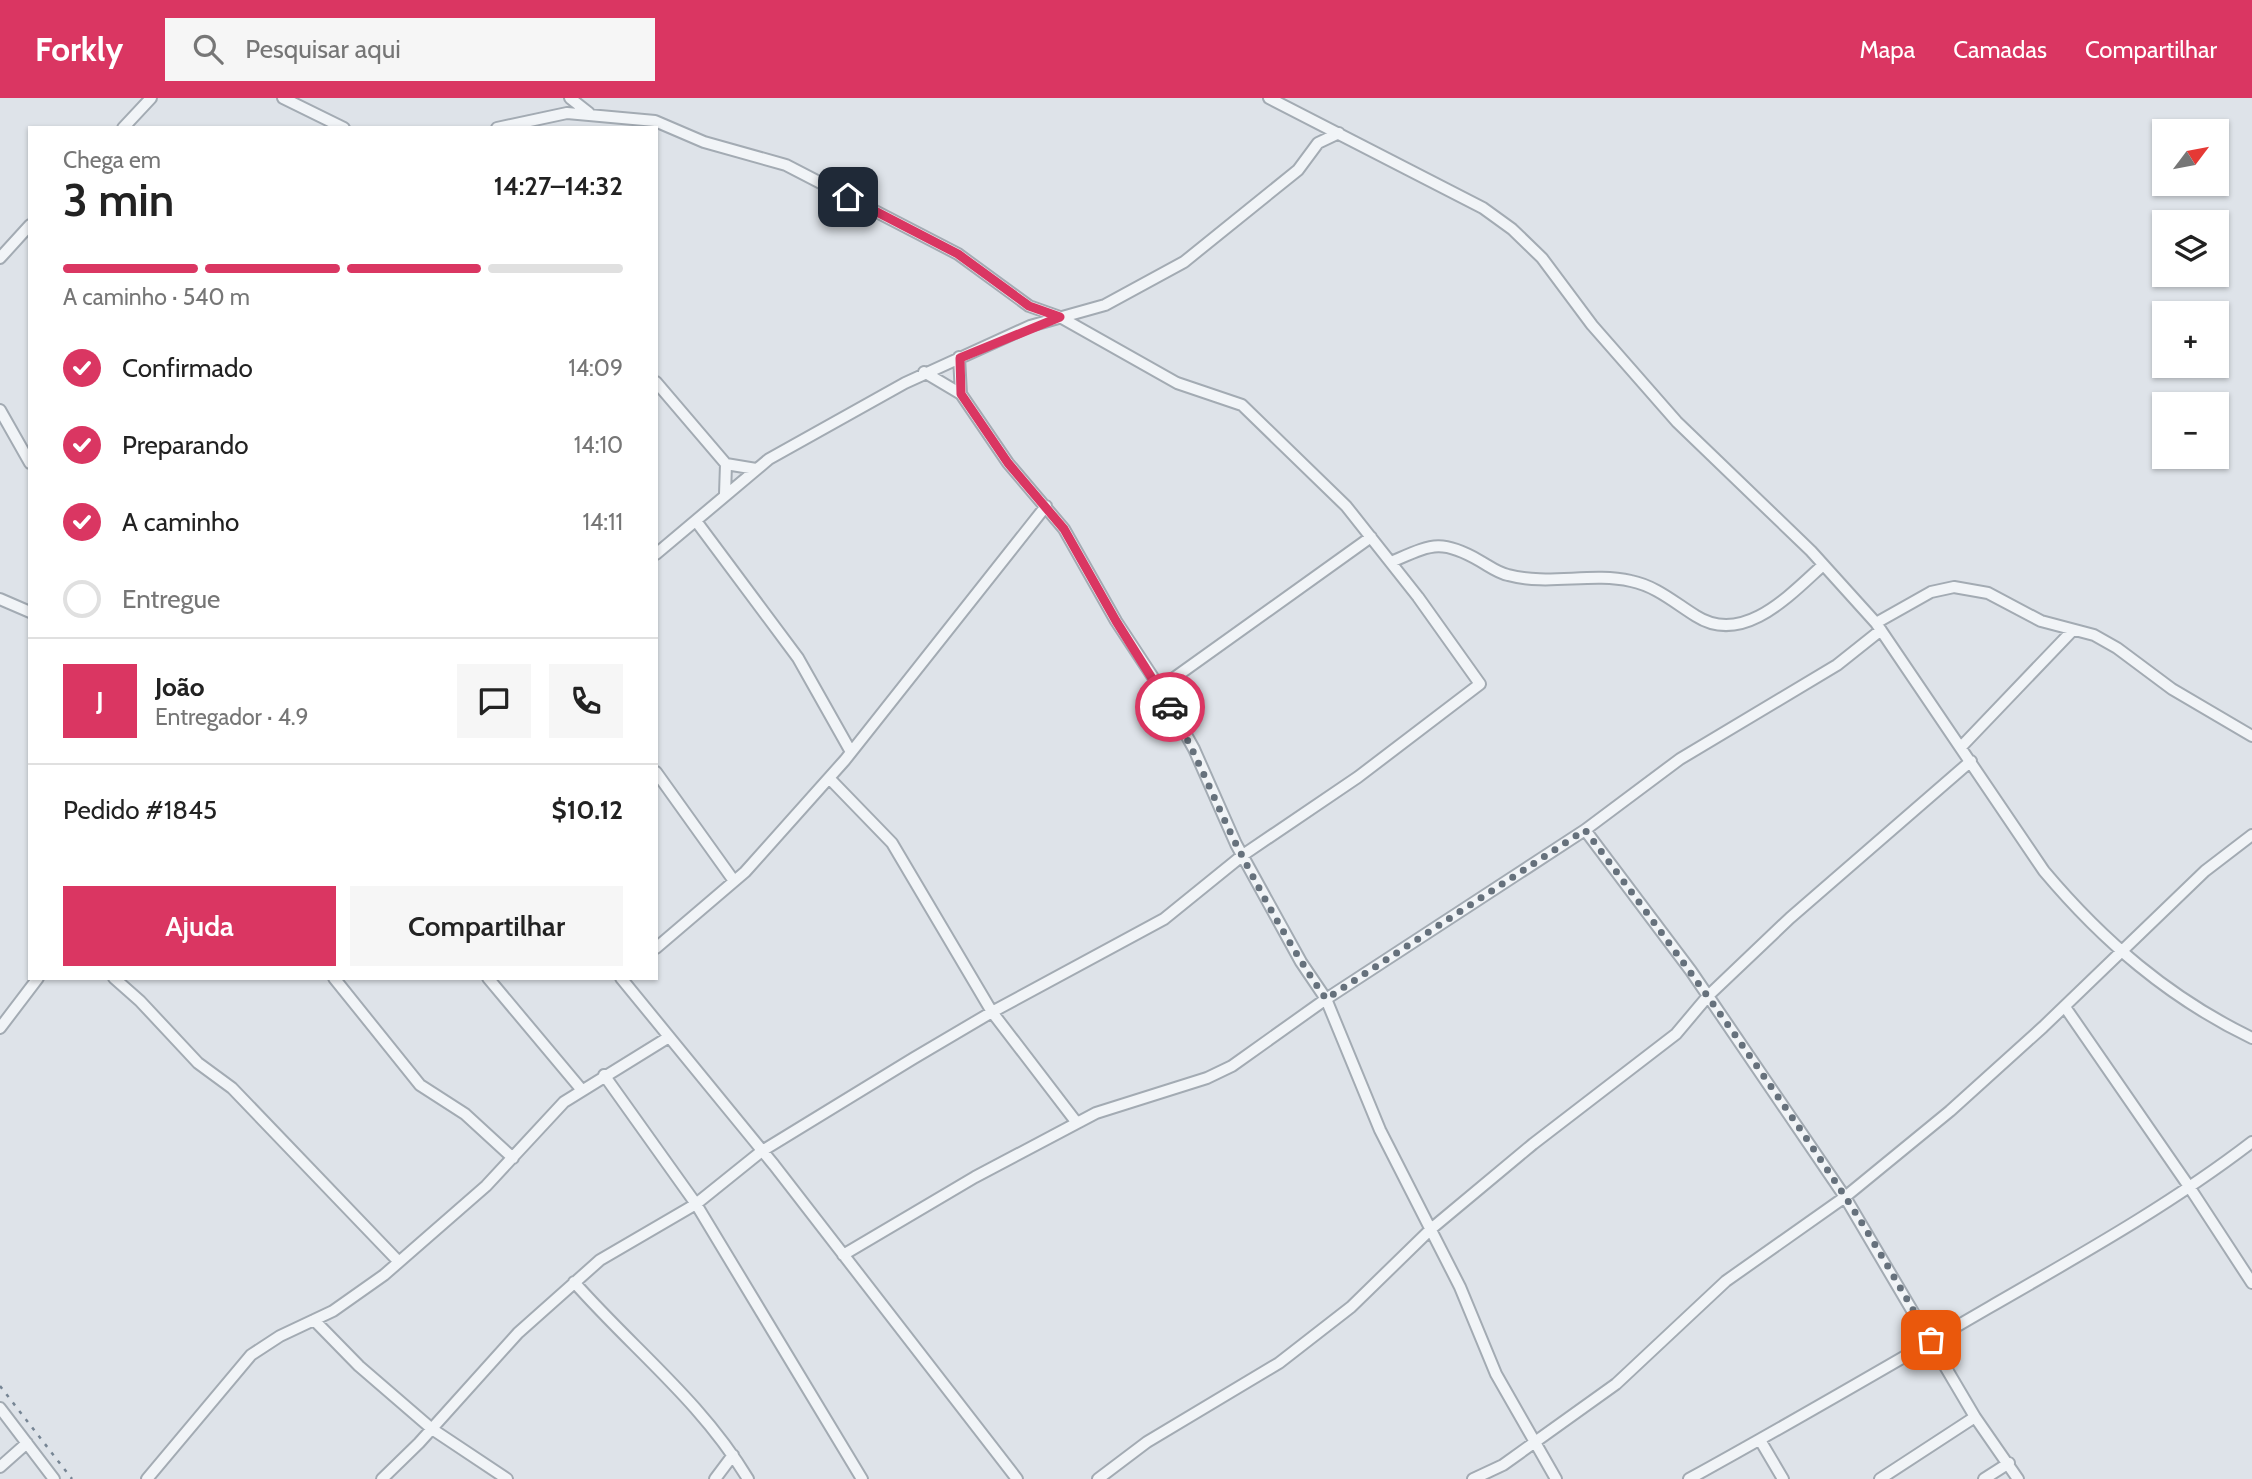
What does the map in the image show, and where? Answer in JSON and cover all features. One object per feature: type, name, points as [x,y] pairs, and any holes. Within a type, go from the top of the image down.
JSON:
[{"type":"street","points":[[125,126],[151,98]]},
{"type":"street","points":[[282,98],[307,103],[342,126]]},
{"type":"street","points":[[570,98],[589,113]]},
{"type":"street","points":[[1269,98],[1483,208],[1512,229],[1542,258],[1592,325],[1677,422],[1823,565],[1878,627],[2044,871],[2076,909],[2175,996],[2208,1017],[2252,1038]]},
{"type":"street","points":[[382,1479],[432,1429],[518,1333],[574,1282],[618,1247],[696,1204],[762,1151],[992,1012],[1164,919],[1243,855],[1357,778],[1480,684],[1371,537],[1325,484],[1242,405],[1177,383],[1060,317],[1029,306],[958,254],[786,165],[704,142],[655,121],[567,113],[506,126]]},
{"type":"street","points":[[1317,121],[1318,143]]},
{"type":"street","points":[[658,552],[756,469],[924,372],[1060,317],[1105,305],[1184,262],[1298,170],[1318,143],[1339,133]]},
{"type":"street","points":[[2,252],[28,227]]},
{"type":"street","points":[[960,358],[961,394]]},
{"type":"street","points":[[924,372],[961,394],[1008,463],[1076,547],[1116,621],[1160,688],[1194,749],[1243,855],[1301,962],[1326,999],[1380,1130],[1431,1229],[1496,1374],[1556,1479]]},
{"type":"street","points":[[658,384],[726,464],[756,469]]},
{"type":"street","points":[[0,410],[28,459]]},
{"type":"street","points":[[724,494],[726,464]]},
{"type":"street","points":[[658,946],[734,881],[829,778],[1045,506]]},
{"type":"street","points":[[696,521],[798,658],[851,752]]},
{"type":"street","points":[[1160,688],[1371,537]]},
{"type":"street","points":[[1391,562],[1428,546],[1443,544],[1458,548],[1507,575],[1634,581],[1658,591],[1700,619],[1722,628],[1744,622],[1782,603],[1823,565]]},
{"type":"street","points":[[844,1255],[975,1177],[1077,1123],[1116,1105],[1207,1078],[1232,1066],[1326,999],[1585,830],[1680,759],[1837,665],[1878,627],[1931,592],[1954,587],[1988,593],[2041,621],[2094,635],[2117,648],[2172,689],[2252,736]]},
{"type":"street","points":[[0,599],[28,611]]},
{"type":"street","points":[[1961,747],[2073,630]]},
{"type":"street","points":[[1098,1479],[1147,1442],[1279,1363],[1351,1307],[1431,1229],[1533,1144],[1655,1053],[1676,1034],[1708,996],[1790,918],[1971,761]]},
{"type":"street","points":[[658,775],[734,881]]},
{"type":"street","points":[[829,778],[892,843],[992,1012],[1077,1123]]},
{"type":"street","points":[[1585,830],[1708,996],[1845,1197],[1975,1416],[2018,1479]]},
{"type":"street","points":[[1473,1479],[1503,1465],[1534,1440],[1616,1384],[1726,1281],[1845,1197],[1959,1103],[2065,1007],[2206,871],[2252,835]]},
{"type":"street","points":[[0,1028],[36,980]]},
{"type":"street","points":[[116,980],[146,1007],[198,1063],[232,1088],[399,1262]]},
{"type":"street","points":[[336,980],[420,1085],[465,1114],[513,1157]]},
{"type":"street","points":[[490,980],[581,1089]]},
{"type":"street","points":[[623,980],[762,1151],[1017,1479]]},
{"type":"street","points":[[2065,1007],[2252,1283]]},
{"type":"street","points":[[147,1479],[251,1355],[280,1336],[348,1302],[399,1262],[486,1186],[564,1102],[581,1089],[669,1037]]},
{"type":"street","points":[[604,1075],[696,1204],[862,1479]]},
{"type":"street","points":[[1689,1479],[2190,1188],[2252,1142]]},
{"type":"street","points":[[574,1282],[611,1323],[681,1389],[733,1455],[748,1479]]},
{"type":"street","points":[[314,1320],[359,1366],[432,1429],[508,1479]]},
{"type":"street","points":[[0,1408],[54,1479]]},
{"type":"street","points":[[1880,1479],[1975,1416]]},
{"type":"street","points":[[1760,1440],[1783,1479]]},
{"type":"street","points":[[0,1467],[27,1443]]},
{"type":"street","points":[[715,1479],[733,1455]]},
{"type":"street","points":[[1984,1479],[2009,1463]]},
{"type":"railway","points":[[0,1386],[72,1479]]},
{"type":"way so far","points":[[1170,707],[1194,749],[1236,844],[1301,962],[1326,999],[1585,830],[1691,971],[1776,1094],[1845,1197],[1931,1340]]},
{"type":"route","points":[[848,197],[958,254],[1029,306],[1060,317],[1030,326],[960,358],[961,394],[1008,463],[1064,529],[1116,621],[1170,707]]}]
